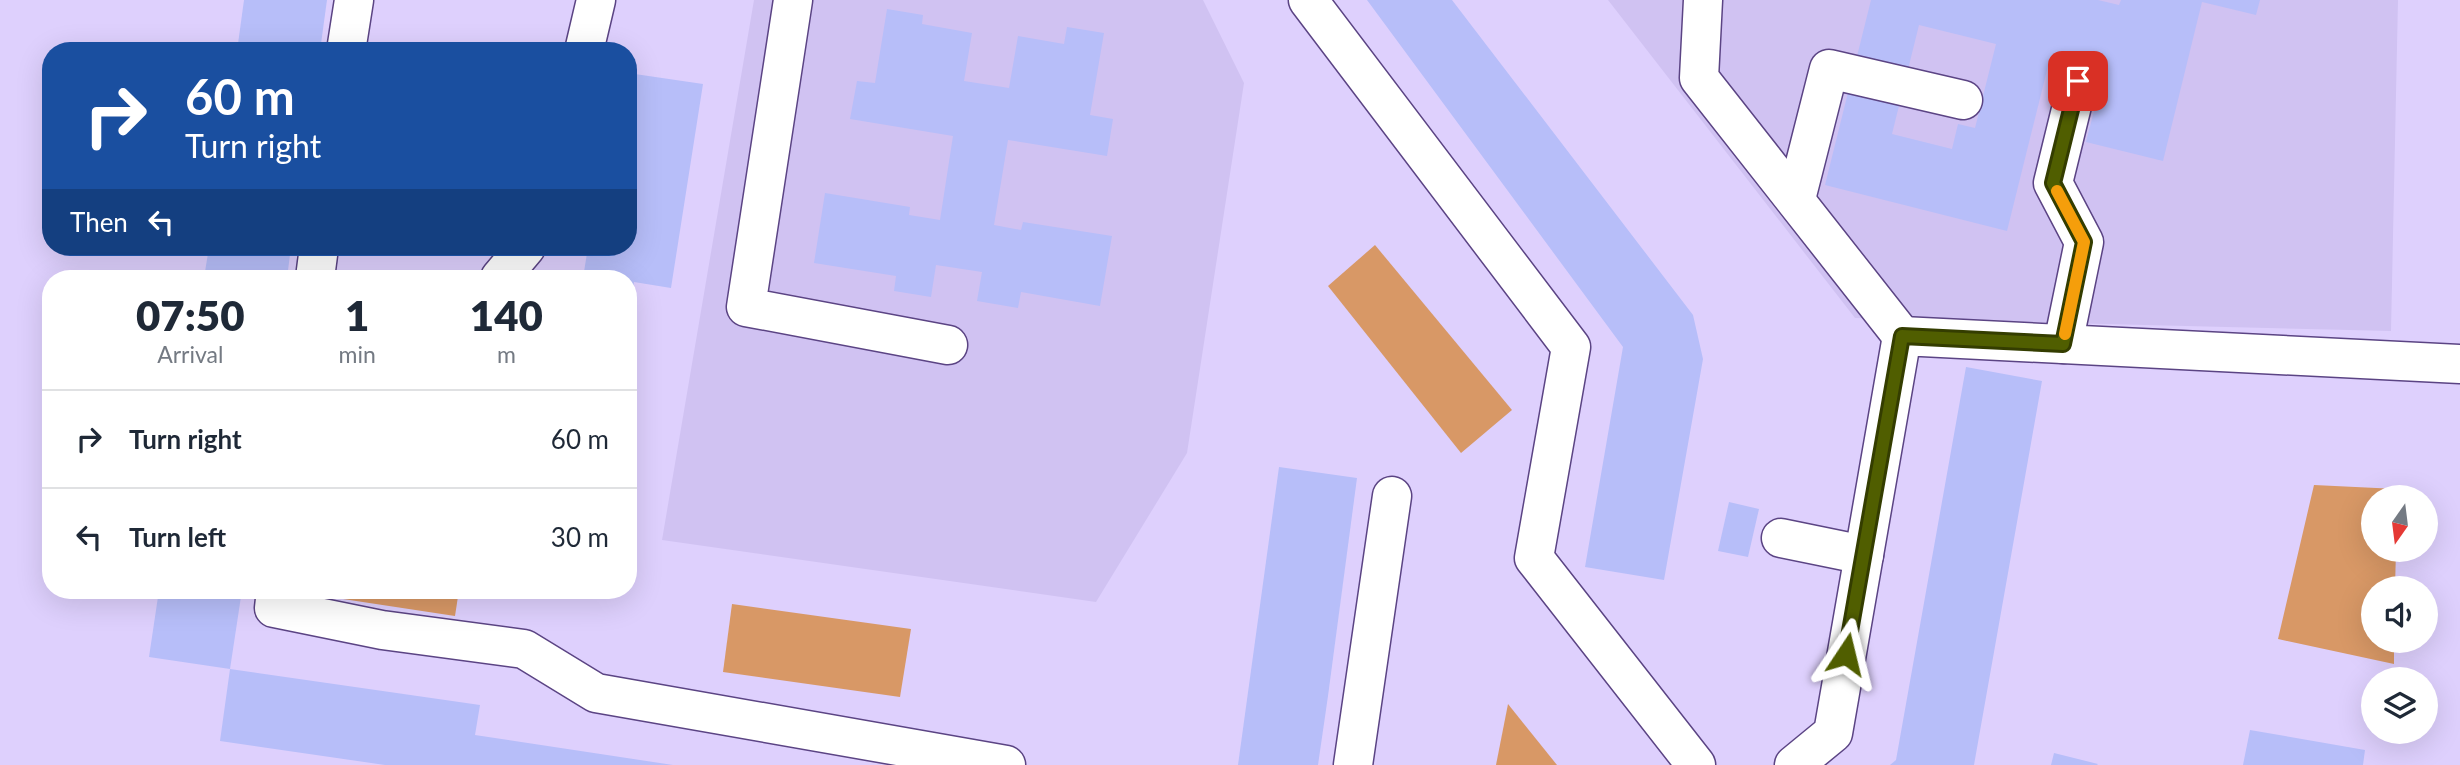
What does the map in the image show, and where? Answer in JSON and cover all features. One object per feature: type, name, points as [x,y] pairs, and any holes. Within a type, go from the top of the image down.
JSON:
[{"type":"lane","points":[[347,42],[354,0]]},
{"type":"lane","points":[[586,42],[596,0]]},
{"type":"lane","points":[[793,0],[746,307],[948,345]]},
{"type":"lane","points":[[1308,0],[1571,347],[1534,558],[1696,765]]},
{"type":"lane","points":[[1703,0],[1699,78],[1902,336],[1833,733],[1794,765]]},
{"type":"lane","points":[[1796,199],[1829,69],[1963,100]]},
{"type":"lane","points":[[2063,344],[2084,242],[2053,183],[2078,81]]},
{"type":"lane","points":[[507,270],[518,256]]},
{"type":"lane","points":[[1902,336],[2460,364]]},
{"type":"lane","points":[[1353,765],[1392,496]]},
{"type":"lane","points":[[1781,538],[1864,555]]},
{"type":"lane","points":[[275,599],[274,608],[382,630],[524,649],[596,693],[1006,765]]},
{"type":"shaded area","points":[[754,0],[1203,0],[1244,83],[1187,453],[1096,602],[662,540]]},
{"type":"shaded area","points":[[1608,0],[2398,0],[2391,331],[1855,318]]},
{"type":"shaded area","points":[[1375,245],[1512,410],[1461,453],[1328,286]]},
{"type":"shaded area","points":[[2314,485],[2361,487],[2361,562],[2396,562],[2395,576],[2361,576],[2361,653],[2394,653],[2394,664],[2278,639]]},
{"type":"shaded area","points":[[343,599],[458,599],[455,616]]},
{"type":"shaded area","points":[[732,604],[911,629],[900,697],[723,672]]},
{"type":"shaded area","points":[[1508,704],[1557,765],[1496,765]]},
{"type":"building","points":[[244,0],[327,0],[321,42],[238,42]]},
{"type":"building","points":[[1367,0],[1452,0],[1693,315],[1703,359],[1664,580],[1585,567],[1623,347]]},
{"type":"building","points":[[1871,0],[2098,0],[2119,5],[2121,0],[2260,0],[2256,15],[2202,2],[2163,161],[2086,142],[2104,72],[2050,58],[2007,231],[1825,185]],"holes":[[[1919,25],[1996,44],[1975,128],[1958,124],[1952,149],[1892,134]]]},
{"type":"building","points":[[887,9],[923,15],[922,24],[972,33],[964,81],[1009,88],[1018,36],[1064,44],[1067,27],[1104,33],[1090,115],[1113,119],[1107,156],[1008,140],[994,225],[1021,230],[1023,222],[1112,236],[1100,306],[1021,292],[1018,308],[977,301],[982,272],[936,265],[931,297],[894,291],[896,276],[814,263],[825,193],[910,207],[909,215],[940,220],[953,136],[850,119],[857,81],[875,83]]},
{"type":"building","points":[[637,74],[703,84],[671,288],[637,282],[637,270],[584,270],[587,256],[637,256]]},
{"type":"building","points":[[208,256],[290,256],[288,270],[205,270]]},
{"type":"building","points":[[1966,367],[2042,381],[1974,765],[1890,765],[1896,760]]},
{"type":"building","points":[[1279,467],[1357,478],[1328,696],[1318,765],[1238,765]]},
{"type":"building","points":[[1729,502],[1759,509],[1748,557],[1718,551]]},
{"type":"building","points":[[158,599],[241,599],[230,669],[149,657]]},
{"type":"building","points":[[230,669],[480,705],[475,735],[673,765],[385,765],[220,741]]},
{"type":"building","points":[[2250,730],[2365,750],[2363,765],[2243,765]]},
{"type":"building","points":[[2054,753],[2098,764],[2051,765]]},
{"type":"slow traffic","points":[[2057,191],[2084,242],[2065,334]]},
{"type":"route","points":[[1846,654],[1902,336],[2063,344],[2084,242],[2053,183],[2078,81]]}]
